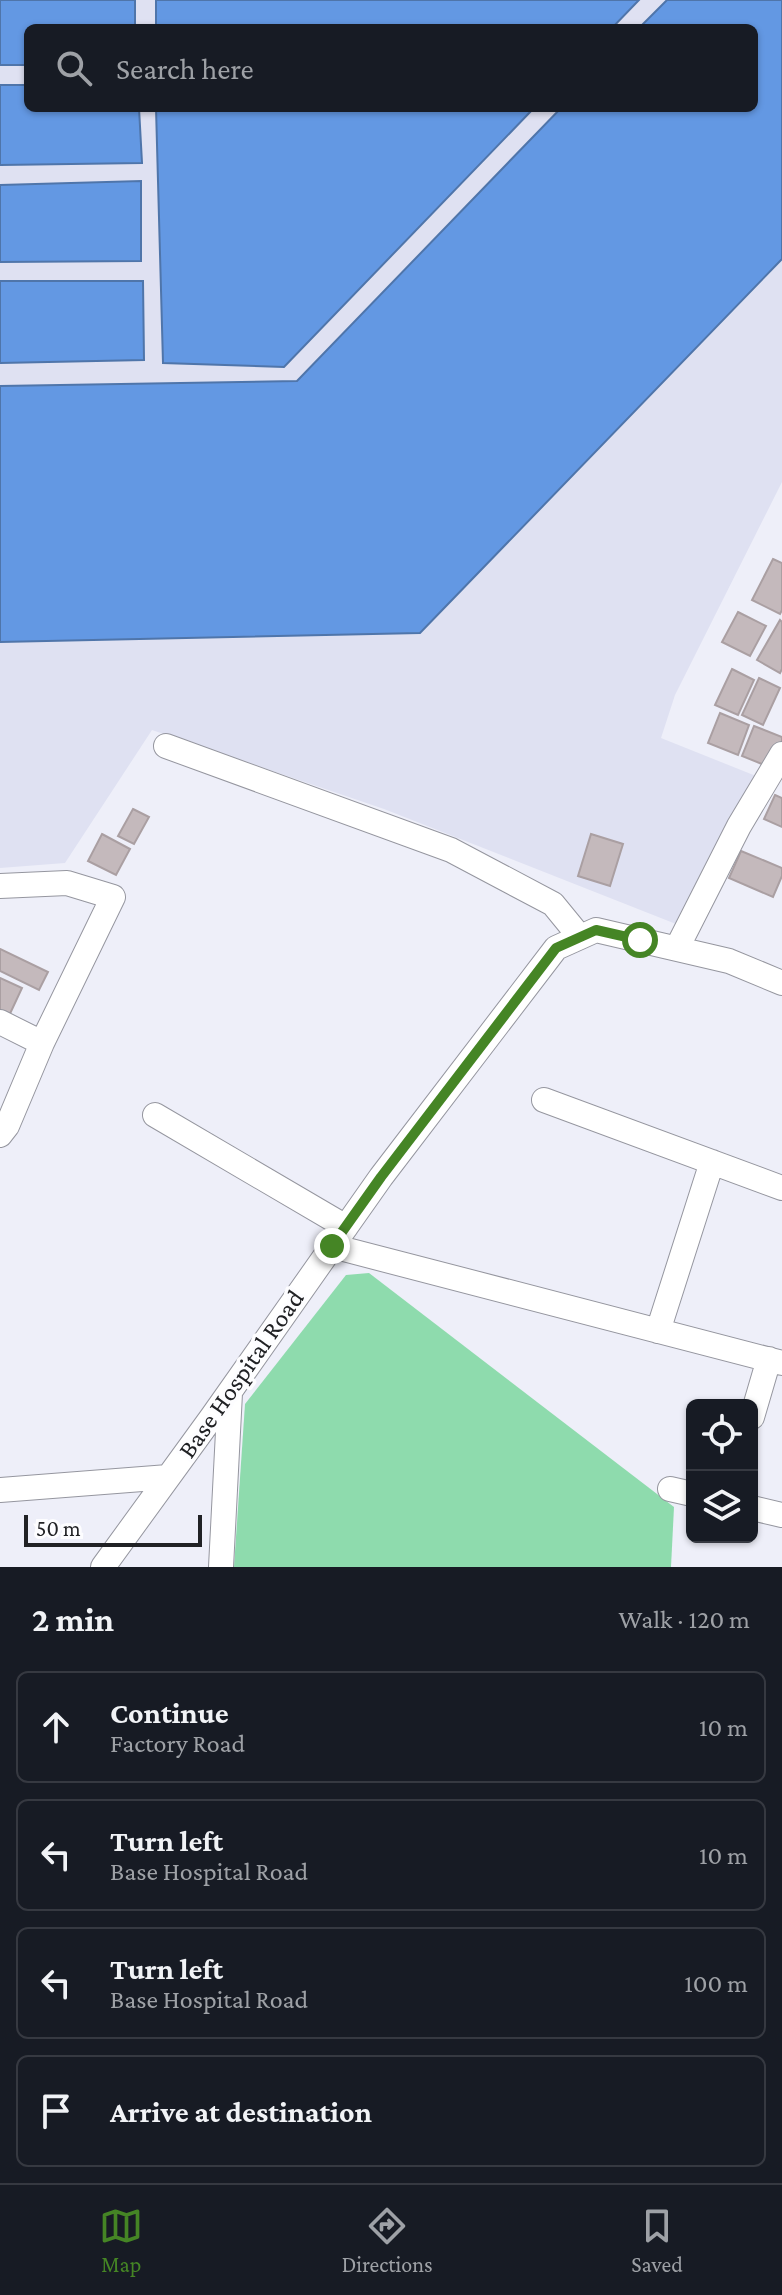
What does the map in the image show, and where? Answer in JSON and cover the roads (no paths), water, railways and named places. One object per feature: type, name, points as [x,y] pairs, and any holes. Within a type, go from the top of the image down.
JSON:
[{"type":"street","points":[[166,746],[451,850],[553,904],[588,933],[677,948],[729,961],[782,983]]},
{"type":"street","points":[[677,948],[739,826],[782,754]]},
{"type":"street","points":[[0,886],[67,883],[113,897],[42,1043],[7,1126],[0,1135]]},
{"type":"street","name":"Base Hospital Road","points":[[103,1567],[381,1177],[556,948],[588,933]]},
{"type":"street","points":[[0,1022],[42,1043]]},
{"type":"street","points":[[544,1100],[782,1188]]},
{"type":"street","points":[[155,1115],[339,1236],[658,1331],[776,1361],[758,1403]]},
{"type":"street","points":[[658,1331],[712,1162]]},
{"type":"street","points":[[221,1567],[230,1390]]},
{"type":"street","points":[[0,1490],[168,1477]]},
{"type":"street","points":[[758,1509],[782,1515]]},
{"type":"water","points":[[0,0],[135,0],[135,24],[24,24],[24,65],[0,65]]},
{"type":"water","points":[[156,0],[639,0],[616,24],[156,24]]},
{"type":"water","points":[[667,0],[782,0],[782,259],[420,633],[0,642],[0,386],[297,381],[557,112],[758,112],[758,24],[643,24]]},
{"type":"water","points":[[0,85],[24,85],[24,112],[139,112],[142,163],[0,165]]},
{"type":"water","points":[[156,112],[530,112],[284,367],[163,363]]},
{"type":"water","points":[[141,181],[141,261],[0,262],[0,185]]},
{"type":"water","points":[[0,281],[143,281],[144,360],[0,363]]}]
